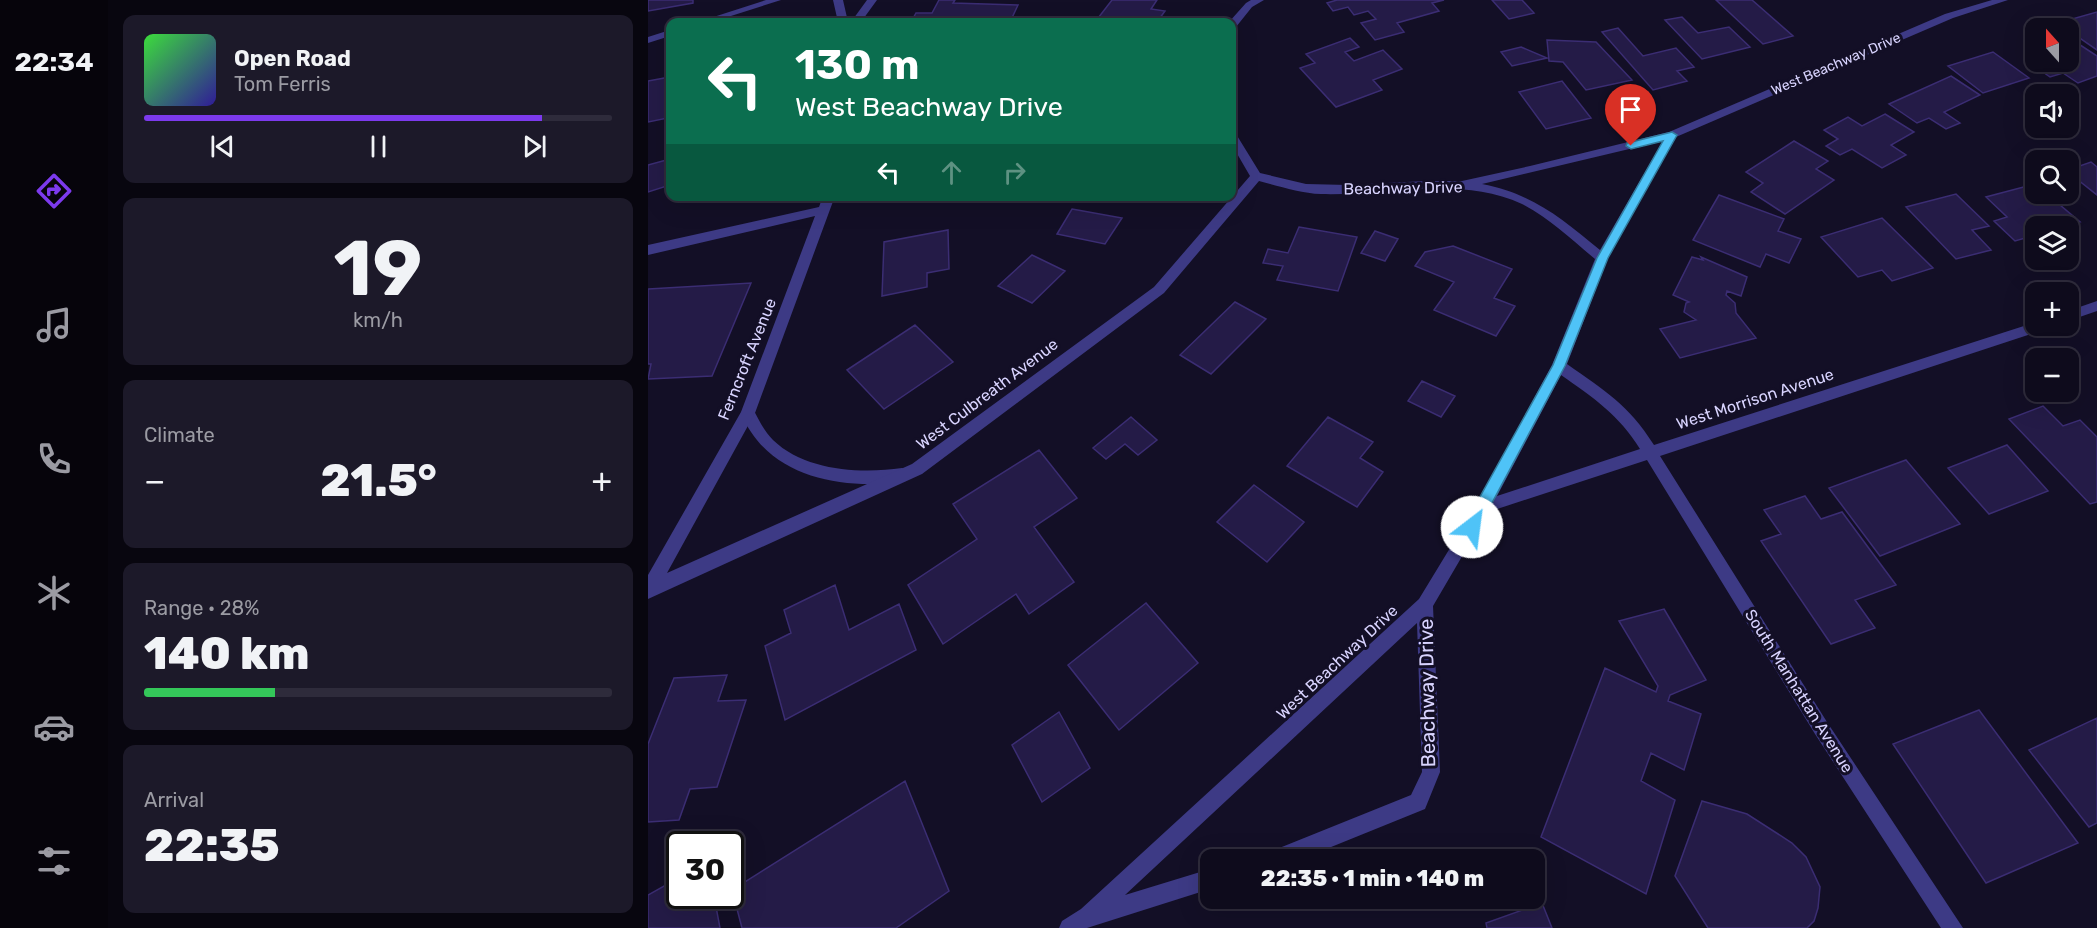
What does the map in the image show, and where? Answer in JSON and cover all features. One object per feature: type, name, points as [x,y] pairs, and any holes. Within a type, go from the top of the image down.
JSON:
[{"type":"street","points":[[716,18],[776,0]]},
{"type":"street","points":[[838,0],[842,18]]},
{"type":"street","points":[[859,18],[872,0]]},
{"type":"street","points":[[1236,20],[1249,5],[1259,0]]},
{"type":"street","name":"West Beachway Drive","points":[[1458,185],[1672,135],[1949,16],[2003,0]]},
{"type":"street","points":[[648,40],[666,34]]},
{"type":"street","name":"West Beachway Drive","points":[[1069,928],[1088,916],[1425,605],[1483,507],[1559,366],[1602,258],[1672,135]]},
{"type":"street","points":[[1236,144],[1256,176]]},
{"type":"street","name":"Beachway Drive","points":[[1256,176],[1320,190],[1458,185],[1502,192],[1525,201],[1547,214],[1602,258]]},
{"type":"street","name":"West Culbreath Avenue","points":[[1236,200],[1256,176]]},
{"type":"street","name":"West Culbreath Avenue","points":[[648,589],[917,469],[1159,290],[1235,201]]},
{"type":"street","points":[[648,250],[827,203]]},
{"type":"street","name":"Ferncroft Avenue","points":[[648,589],[748,413],[827,203]]},
{"type":"street","points":[[2079,312],[2097,306]]},
{"type":"street","name":"West Morrison Avenue","points":[[1483,507],[2025,330]]},
{"type":"street","points":[[1559,366],[1610,402],[1632,423],[1649,452]]},
{"type":"street","points":[[748,413],[756,432],[779,454],[824,473],[891,477],[903,475]]},
{"type":"street","name":"South Manhattan Avenue","points":[[1649,452],[1821,728],[1953,928]]},
{"type":"street","name":"Beachway Drive","points":[[1301,849],[1418,802],[1431,772],[1425,605]]},
{"type":"street","points":[[1088,916],[1200,882]]},
{"type":"building","points":[[648,0],[693,0],[693,3],[648,11]]},
{"type":"building","points":[[939,0],[955,0],[953,3],[1018,5],[1012,18],[913,18],[916,13],[932,13]]},
{"type":"building","points":[[1112,0],[1157,0],[1151,9],[1165,11],[1160,18],[1098,18]]},
{"type":"building","points":[[1337,0],[1444,0],[1432,3],[1439,11],[1397,23],[1404,32],[1375,40],[1361,23],[1376,19],[1368,11],[1354,15],[1348,7],[1333,11],[1327,3]]},
{"type":"building","points":[[1492,0],[1522,0],[1534,13],[1509,19]]},
{"type":"building","points":[[1716,0],[1752,0],[1793,36],[1763,44]]},
{"type":"building","points":[[2097,12],[2097,50],[2079,38],[2079,18],[2076,18]]},
{"type":"building","points":[[1682,17],[1698,33],[1729,27],[1750,47],[1702,59],[1665,20]]},
{"type":"building","points":[[1618,28],[1643,56],[1676,48],[1694,67],[1677,71],[1687,81],[1653,90],[1602,32]]},
{"type":"building","points":[[1350,38],[1359,47],[1345,52],[1354,61],[1383,50],[1402,69],[1373,80],[1382,90],[1336,107],[1300,68],[1315,63],[1306,54]]},
{"type":"building","points":[[1547,40],[1596,42],[1632,80],[1586,90],[1563,62],[1549,61]]},
{"type":"building","points":[[2079,44],[2097,56],[2097,76],[2078,83],[2063,73],[2050,77],[2043,72],[2079,72]]},
{"type":"building","points":[[1521,47],[1547,58],[1512,66],[1501,52]]},
{"type":"building","points":[[1993,52],[2029,78],[1983,93],[1948,66]]},
{"type":"building","points":[[1951,76],[1980,95],[1944,112],[1960,123],[1946,129],[1929,118],[1917,123],[1889,104]]},
{"type":"building","points":[[666,78],[666,118],[648,122],[648,81]]},
{"type":"building","points":[[1562,81],[1591,118],[1546,129],[1519,92]]},
{"type":"building","points":[[1885,114],[1914,132],[1891,145],[1906,155],[1882,168],[1852,149],[1840,155],[1826,146],[1838,139],[1824,130],[1848,117],[1862,126]]},
{"type":"building","points":[[1794,141],[1828,161],[1816,169],[1834,180],[1785,214],[1751,192],[1763,183],[1746,172]]},
{"type":"building","points":[[666,160],[666,186],[648,192],[648,165]]},
{"type":"building","points":[[2091,162],[2097,167],[2097,195],[2079,181],[2079,166]]},
{"type":"building","points":[[2025,187],[2025,204],[2059,204],[2073,216],[2025,216],[2025,238],[2015,241],[1994,221],[2007,217],[1986,197]]},
{"type":"building","points":[[1956,194],[1989,226],[1972,230],[1991,250],[1956,259],[1906,207]]},
{"type":"building","points":[[1719,195],[1784,219],[1778,231],[1801,239],[1789,263],[1766,254],[1760,267],[1693,240]]},
{"type":"building","points":[[1072,209],[1122,218],[1105,244],[1057,234]]},
{"type":"building","points":[[1882,218],[1933,268],[1892,281],[1882,270],[1858,277],[1821,237]]},
{"type":"building","points":[[1299,227],[1357,237],[1338,291],[1277,280],[1283,266],[1263,263],[1268,249],[1288,253]]},
{"type":"building","points":[[948,230],[949,269],[927,273],[927,287],[882,296],[884,242]]},
{"type":"building","points":[[1375,231],[1398,239],[1385,261],[1361,253]]},
{"type":"building","points":[[1453,246],[1512,269],[1494,298],[1515,306],[1496,336],[1434,310],[1454,282],[1415,266],[1425,252]]},
{"type":"building","points":[[1032,255],[1065,271],[1032,303],[998,286]]},
{"type":"building","points":[[1692,257],[1703,260],[1701,257],[1747,277],[1741,296],[1727,291],[1726,295],[1735,303],[1736,313],[1756,338],[1680,358],[1660,329],[1696,320],[1684,312],[1686,303],[1689,302],[1673,295]]},
{"type":"building","points":[[751,283],[712,376],[648,379],[651,364],[648,364],[648,289]]},
{"type":"building","points":[[1235,302],[1266,319],[1211,374],[1180,355]]},
{"type":"building","points":[[915,325],[953,362],[884,409],[847,370]]},
{"type":"building","points":[[1422,381],[1455,396],[1441,417],[1408,401]]},
{"type":"building","points":[[2043,406],[2063,426],[2080,420],[2097,437],[2097,502],[2090,504],[2009,419]]},
{"type":"building","points":[[1131,417],[1157,440],[1138,455],[1125,444],[1106,459],[1093,448]]},
{"type":"building","points":[[1328,417],[1373,442],[1360,458],[1383,472],[1357,507],[1287,466]]},
{"type":"building","points":[[2007,445],[2048,491],[1989,514],[1948,468]]},
{"type":"building","points":[[1039,450],[1077,498],[1034,527],[1074,582],[1029,614],[1016,594],[943,644],[908,585],[977,539],[953,504]]},
{"type":"building","points":[[1906,460],[1960,524],[1880,556],[1829,488]]},
{"type":"building","points":[[1254,485],[1304,522],[1267,562],[1217,522]]},
{"type":"building","points":[[1805,496],[1821,519],[1842,512],[1896,585],[1855,600],[1875,628],[1831,644],[1761,541],[1781,534],[1764,510]]},
{"type":"building","points":[[835,585],[849,630],[899,604],[916,650],[785,720],[765,646],[791,633],[784,610]]},
{"type":"building","points":[[1146,603],[1198,663],[1119,730],[1068,665]]},
{"type":"building","points":[[1664,609],[1706,680],[1670,695],[1668,701],[1701,714],[1684,770],[1651,753],[1641,781],[1675,800],[1646,894],[1541,837],[1605,668],[1656,692],[1658,686],[1619,621]]},
{"type":"building","points":[[727,675],[718,701],[746,700],[717,787],[690,789],[679,820],[648,822],[648,744],[674,678]]},
{"type":"building","points":[[1979,710],[2078,843],[1986,883],[1893,744]]},
{"type":"building","points":[[1059,712],[1090,768],[1042,802],[1012,745]]},
{"type":"building","points":[[2097,718],[2097,823],[2089,827],[2029,750]]},
{"type":"building","points":[[905,781],[949,891],[896,928],[742,928],[737,909],[744,909],[744,882]]},
{"type":"building","points":[[1702,801],[1747,814],[1792,843],[1806,857],[1820,887],[1814,921],[1807,928],[1708,928],[1675,876]]},
{"type":"building","points":[[666,885],[666,909],[716,909],[720,928],[648,928],[648,895]]},
{"type":"building","points":[[1525,909],[1544,909],[1552,928],[1487,928],[1486,923]]},
{"type":"route","points":[[1472,527],[1559,366],[1602,258],[1672,135],[1631,146]]}]
